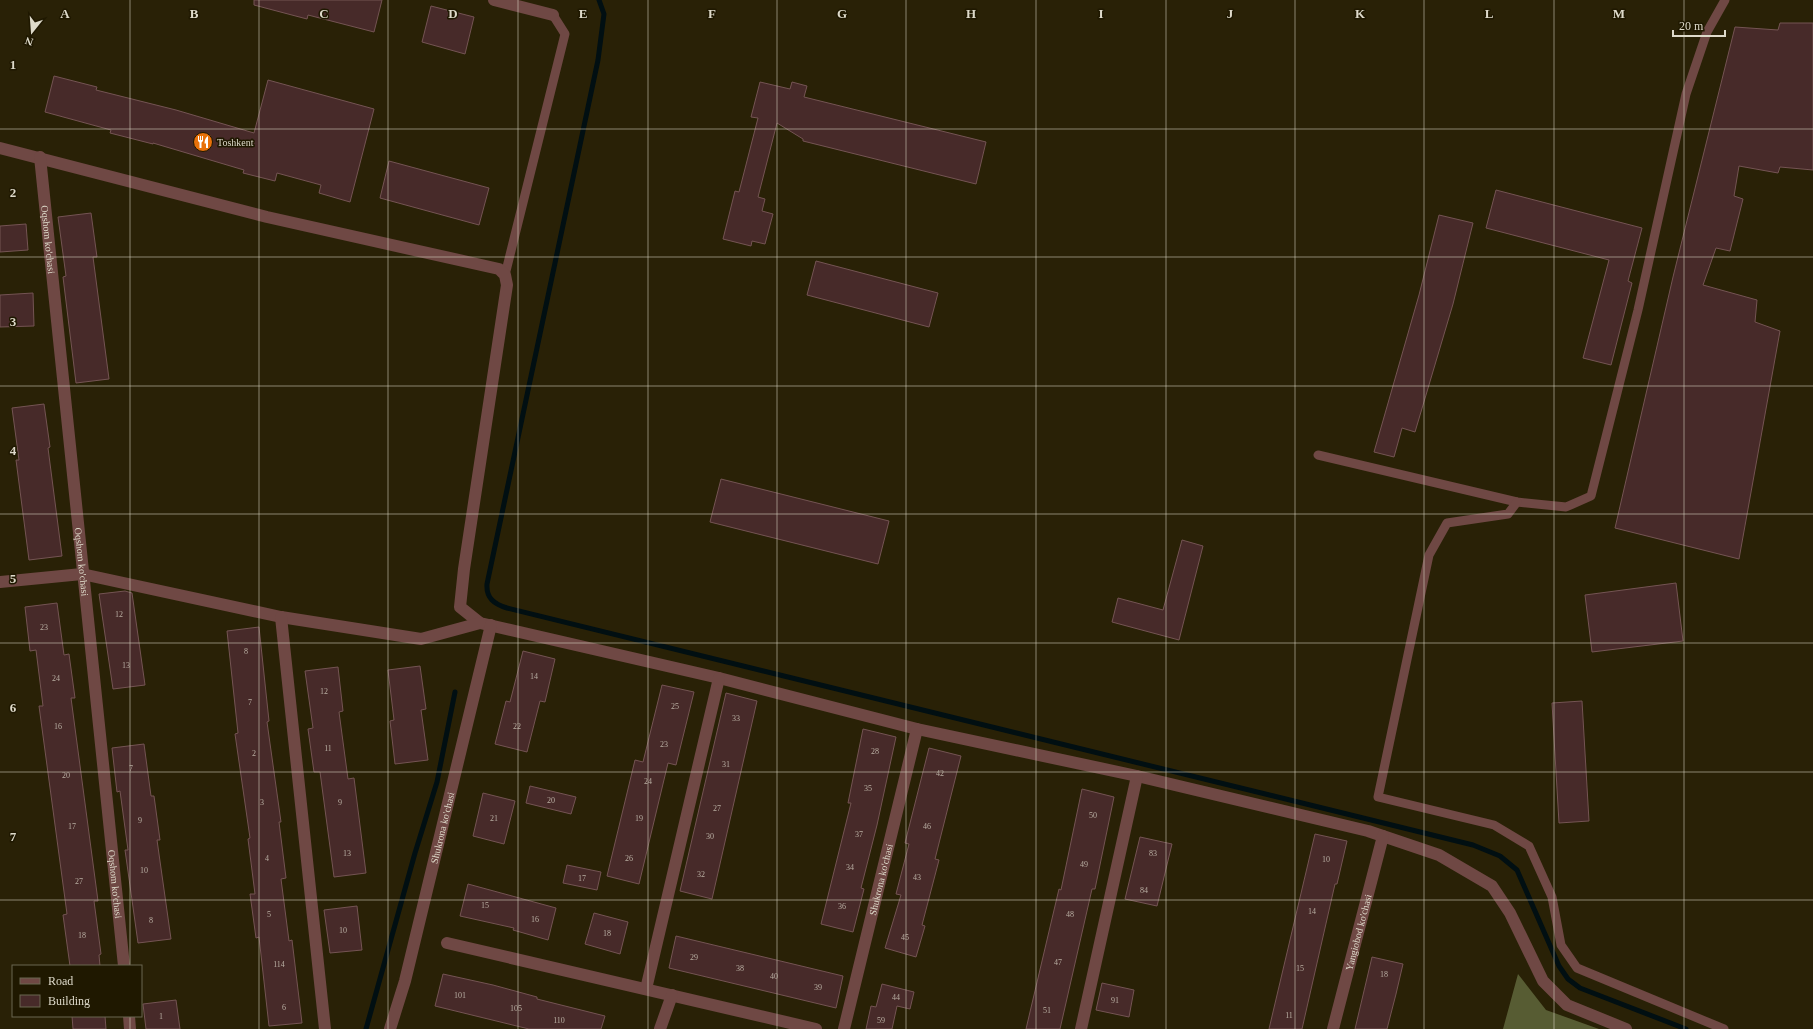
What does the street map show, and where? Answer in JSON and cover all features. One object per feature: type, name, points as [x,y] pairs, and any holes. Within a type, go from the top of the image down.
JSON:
[{"type":"street","points":[[494,0],[553,15]]},
{"type":"street","points":[[0,148],[40,157],[267,217],[499,269],[505,275],[507,285],[464,569],[460,607],[485,624],[719,678],[917,729],[1137,776],[1383,836],[1439,855],[1492,886],[1510,913],[1544,981],[1567,1005],[1619,1028]]},
{"type":"street","name":"Oqshom ko'chasi","points":[[40,157],[82,574],[124,965]]},
{"type":"street","points":[[0,582],[82,574],[281,617],[421,639],[485,624]]},
{"type":"street","points":[[281,617],[325,1029]]},
{"type":"street","name":"Shukrona ko'chasi","points":[[390,1029],[406,981],[485,624]]},
{"type":"street","points":[[646,989],[719,678]]},
{"type":"street","name":"Shukrona ko'chasi","points":[[844,1029],[917,729]]},
{"type":"street","points":[[1081,1029],[1137,776]]},
{"type":"street","name":"Yangiobod ko'chasi","points":[[1333,1029],[1383,836]]},
{"type":"street","points":[[447,943],[816,1029]]},
{"type":"street","points":[[660,1029],[672,995]]},
{"type":"street","points":[[129,1017],[130,1029]]},
{"type":"lane","points":[[1318,455],[1517,502],[1566,507],[1590,496],[1638,310],[1686,94],[1707,32],[1725,0]]},
{"type":"lane","points":[[505,275],[565,34],[553,15]]},
{"type":"lane","points":[[1517,502],[1508,514],[1447,523],[1429,555],[1378,797],[1494,825],[1529,846],[1552,897],[1561,945],[1577,968],[1724,1029]]},
{"type":"green space","points":[[1518,974],[1546,1010],[1599,1029],[1503,1029]]},
{"type":"building","points":[[254,0],[382,0],[374,32],[308,15],[307,19],[254,5]]},
{"type":"building","points":[[431,6],[474,17],[465,54],[422,42]]},
{"type":"building","points":[[1780,23],[1813,23],[1813,170],[1780,167],[1778,173],[1739,166],[1734,196],[1743,199],[1730,251],[1716,248],[1703,285],[1757,300],[1755,322],[1780,331],[1739,559],[1615,528],[1673,277],[1735,27],[1778,30]]},
{"type":"building","points":[[54,76],[97,87],[96,90],[176,110],[254,133],[268,80],[374,109],[350,202],[319,193],[321,185],[277,173],[275,181],[243,173],[244,170],[153,143],[110,133],[111,130],[45,112]]},
{"type":"building","points":[[760,82],[790,89],[792,82],[807,86],[804,97],[986,142],[976,184],[803,141],[803,139],[777,123],[758,197],[765,199],[762,211],[773,214],[765,244],[752,241],[751,246],[723,239],[735,191],[739,192],[758,118],[751,117]]},
{"type":"building","points":[[389,161],[489,188],[479,225],[380,198]]},
{"type":"building","points":[[1496,190],[1642,228],[1628,281],[1632,283],[1611,365],[1583,358],[1609,260],[1486,228]]},
{"type":"building","points":[[91,213],[97,257],[93,257],[109,379],[76,383],[63,277],[66,276],[58,217]]},
{"type":"building","points":[[1439,215],[1473,223],[1453,304],[1415,432],[1402,428],[1394,457],[1374,452],[1419,295]]},
{"type":"building","points":[[26,224],[28,250],[0,252],[0,226]]},
{"type":"building","points":[[816,261],[938,293],[929,327],[807,295]]},
{"type":"building","points":[[33,293],[34,326],[0,327],[0,295]]},
{"type":"building","points":[[44,404],[50,447],[48,448],[62,556],[29,560],[16,460],[19,460],[12,408]]},
{"type":"building","points":[[721,479],[889,521],[878,564],[710,522]]},
{"type":"building","points":[[1182,540],[1203,546],[1179,640],[1112,622],[1118,598],[1163,610]]},
{"type":"building","points":[[1676,583],[1683,641],[1592,652],[1585,595]]},
{"type":"building","points":[[125,591],[132,593],[145,685],[113,689],[99,594]]},
{"type":"building","points":[[57,603],[64,655],[69,654],[75,698],[71,698],[98,901],[94,901],[101,954],[99,955],[100,965],[70,965],[63,915],[67,914],[39,706],[43,706],[36,650],[30,651],[25,607]]},
{"type":"building","points":[[259,627],[269,721],[267,722],[281,822],[279,822],[286,878],[281,879],[289,941],[292,940],[302,1023],[269,1026],[259,937],[256,938],[250,894],[255,894],[248,839],[250,838],[235,734],[238,733],[227,631]]},
{"type":"building","points":[[523,651],[555,659],[545,702],[540,701],[527,752],[495,744],[506,701],[510,702]]},
{"type":"building","points":[[420,666],[426,709],[421,710],[428,760],[395,764],[390,721],[394,720],[388,670]]},
{"type":"building","points":[[338,667],[343,711],[339,712],[348,779],[354,778],[366,873],[334,877],[320,772],[314,772],[308,729],[313,728],[305,671]]},
{"type":"building","points":[[662,685],[694,692],[676,765],[668,763],[639,884],[607,876],[635,760],[643,762]]},
{"type":"building","points":[[726,693],[757,701],[712,899],[680,891]]},
{"type":"building","points":[[1582,701],[1589,821],[1559,823],[1552,703]]},
{"type":"building","points":[[863,729],[896,737],[877,825],[861,888],[864,889],[853,932],[821,924],[851,803],[848,803]]},
{"type":"building","points":[[144,744],[151,796],[154,796],[160,840],[157,840],[171,939],[138,943],[125,850],[128,850],[120,791],[117,792],[112,748]]},
{"type":"building","points":[[929,748],[961,756],[935,859],[939,860],[922,925],[925,926],[916,957],[885,948],[901,895],[896,894],[909,844],[905,843]]},
{"type":"building","points":[[530,786],[576,797],[571,814],[526,803]]},
{"type":"building","points":[[1082,789],[1114,797],[1095,889],[1092,889],[1060,1029],[1026,1029],[1059,889],[1061,890]]},
{"type":"building","points":[[483,793],[515,801],[504,844],[473,836]]},
{"type":"building","points":[[1315,834],[1347,841],[1337,884],[1335,884],[1302,1029],[1269,1029]]},
{"type":"building","points":[[1140,837],[1172,844],[1157,906],[1125,899]]},
{"type":"building","points":[[567,865],[601,872],[597,890],[563,883]]},
{"type":"building","points":[[468,884],[556,908],[548,940],[513,930],[514,928],[460,916]]},
{"type":"building","points":[[357,906],[362,950],[330,953],[324,910]]},
{"type":"building","points":[[594,913],[628,922],[620,954],[585,944]]},
{"type":"building","points":[[676,936],[843,976],[836,1008],[669,968]]},
{"type":"building","points":[[1372,957],[1403,964],[1396,994],[1387,1029],[1355,1029]]},
{"type":"building","points":[[443,974],[493,985],[537,997],[537,999],[605,1016],[601,1029],[529,1029],[435,1006]]},
{"type":"building","points":[[1102,983],[1134,990],[1129,1017],[1096,1010]]},
{"type":"building","points":[[882,984],[914,992],[910,1009],[897,1006],[892,1029],[866,1029],[871,1006],[876,1007]]},
{"type":"building","points":[[176,1000],[180,1029],[146,1029],[143,1004]]},
{"type":"building","points":[[72,1017],[105,1017],[106,1029],[73,1029]]},
{"type":"waterway","points":[[599,0],[604,14],[598,60],[487,584],[489,597],[492,600],[498,605],[507,608],[1473,845],[1500,856],[1517,870],[1559,966],[1568,979],[1580,988],[1686,1029]]},
{"type":"waterway","points":[[366,1029],[415,853],[437,782],[455,692]]},
{"type":"place","name":"Toshkent","points":[[203,142]]}]
